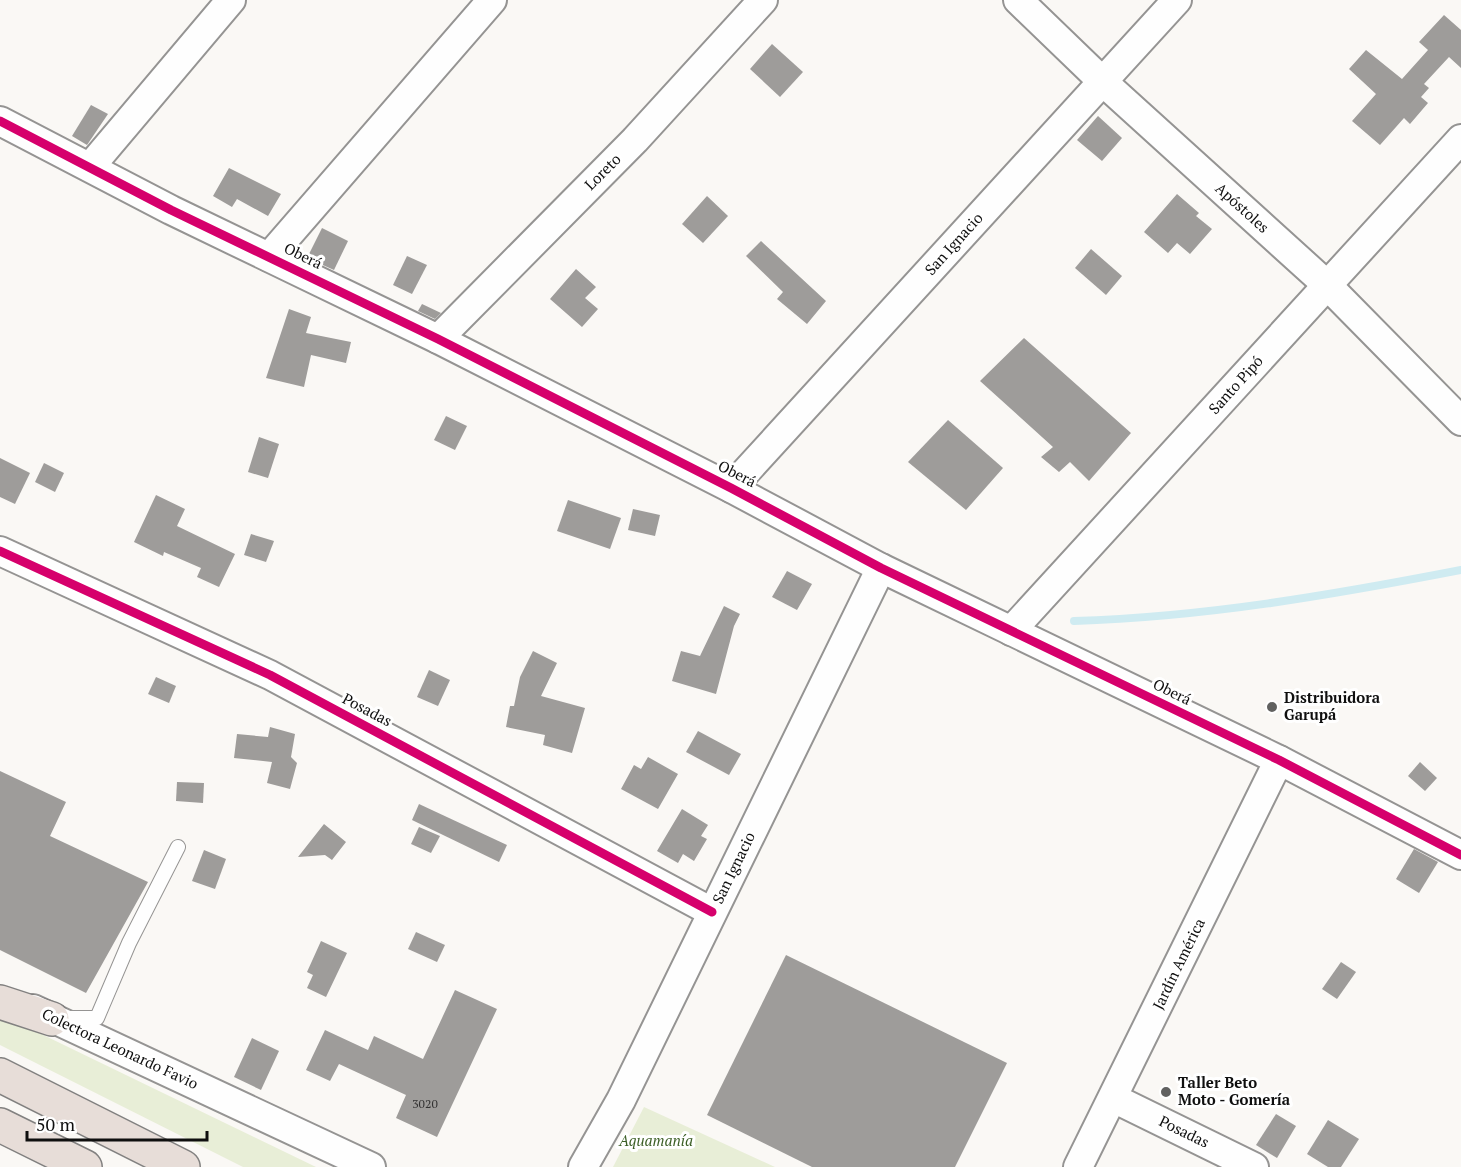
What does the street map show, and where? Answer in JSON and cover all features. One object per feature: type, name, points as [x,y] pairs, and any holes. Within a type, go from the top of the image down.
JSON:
[{"type":"highway","points":[[0,1002],[52,1019]]},
{"type":"highway","points":[[0,1075],[183,1167]]},
{"type":"highway","points":[[0,1125],[86,1167]]},
{"type":"street","points":[[90,167],[231,0]]},
{"type":"street","points":[[269,257],[492,0]]},
{"type":"street","name":"Loreto","points":[[438,339],[635,140],[763,0]]},
{"type":"street","name":"Apóstoles","points":[[1018,0],[1102,81],[1327,285],[1461,420]]},
{"type":"street","name":"San Ignacio","points":[[731,488],[1177,0]]},
{"type":"street","name":"Oberá","points":[[0,121],[269,257],[438,339],[881,567],[1280,760],[1461,855]]},
{"type":"street","name":"Santo Pipó","points":[[1011,631],[1461,139]]},
{"type":"street","name":"Posadas","points":[[0,551],[270,675],[712,912]]},
{"type":"street","name":"San Ignacio","points":[[583,1167],[621,1100],[881,567]]},
{"type":"street","name":"Jardín América","points":[[1078,1167],[1280,760]]},
{"type":"street","name":"Colectora Leonardo Favio","points":[[0,992],[52,1019],[371,1167]]},
{"type":"street","name":"Posadas","points":[[1113,1098],[1254,1167]]},
{"type":"lane","points":[[52,1019],[97,1018],[129,943],[178,847]]},
{"type":"green space","points":[[0,1014],[316,1167],[243,1167],[0,1045]]},
{"type":"green space","name":"Aquamanía","points":[[644,1107],[775,1167],[613,1167]]},
{"type":"building","points":[[1444,15],[1461,30],[1461,68],[1449,57],[1424,84],[1429,88],[1421,97],[1428,103],[1410,124],[1404,118],[1380,145],[1352,121],[1376,94],[1349,69],[1366,50],[1402,79],[1428,50],[1419,42]]},
{"type":"building","points":[[772,44],[803,72],[780,97],[750,69]]},
{"type":"building","points":[[91,105],[108,114],[87,145],[72,136]]},
{"type":"building","points":[[1098,116],[1122,138],[1102,161],[1077,140]]},
{"type":"building","points":[[229,168],[281,194],[268,216],[237,199],[232,207],[213,196]]},
{"type":"building","points":[[1177,194],[1199,213],[1196,216],[1212,229],[1190,254],[1177,243],[1168,253],[1144,232]]},
{"type":"building","points":[[707,196],[728,216],[703,243],[682,224]]},
{"type":"building","points":[[322,228],[348,241],[334,270],[307,258]]},
{"type":"building","points":[[761,241],[826,301],[807,324],[777,299],[783,292],[746,256]]},
{"type":"building","points":[[1091,249],[1122,276],[1106,295],[1075,268]]},
{"type":"building","points":[[407,256],[427,265],[412,294],[393,285]]},
{"type":"building","points":[[576,269],[596,287],[585,298],[598,309],[582,327],[550,299]]},
{"type":"building","points":[[422,304],[441,313],[435,319],[418,311]]},
{"type":"building","points":[[289,309],[311,317],[306,333],[351,342],[346,363],[311,355],[304,387],[266,378]]},
{"type":"building","points":[[1024,338],[1131,433],[1089,481],[1070,462],[1059,472],[1041,457],[1053,447],[980,381]]},
{"type":"building","points":[[446,416],[467,426],[455,450],[434,440]]},
{"type":"building","points":[[948,420],[1003,468],[966,510],[908,462]]},
{"type":"building","points":[[259,437],[279,444],[268,478],[248,472]]},
{"type":"building","points":[[0,458],[30,473],[15,504],[0,497]]},
{"type":"building","points":[[44,463],[64,473],[55,492],[35,482]]},
{"type":"building","points":[[156,495],[185,509],[177,526],[235,554],[219,587],[197,577],[201,568],[164,552],[163,556],[134,542]]},
{"type":"building","points":[[568,500],[621,518],[610,549],[557,531]]},
{"type":"building","points":[[633,509],[660,515],[655,536],[628,530]]},
{"type":"building","points":[[251,534],[274,541],[266,562],[244,555]]},
{"type":"building","points":[[787,571],[812,584],[797,610],[772,597]]},
{"type":"building","points":[[724,606],[740,614],[734,626],[716,694],[672,681],[681,651],[700,656]]},
{"type":"building","points":[[533,651],[557,663],[541,696],[585,708],[572,753],[543,745],[545,735],[506,727],[510,706],[514,706],[520,677]]},
{"type":"building","points":[[429,670],[450,680],[438,706],[417,697]]},
{"type":"building","points":[[156,677],[176,686],[169,703],[148,694]]},
{"type":"building","points":[[270,727],[295,734],[291,757],[297,763],[290,789],[267,783],[272,762],[234,758],[237,734],[268,737]]},
{"type":"building","points":[[698,731],[741,754],[729,775],[686,752]]},
{"type":"building","points":[[648,757],[678,774],[658,809],[621,789],[634,765],[641,769]]},
{"type":"building","points":[[1420,762],[1437,778],[1425,791],[1408,776]]},
{"type":"building","points":[[0,771],[66,802],[50,836],[148,882],[86,993],[0,950]]},
{"type":"building","points":[[177,782],[204,783],[203,803],[176,801]]},
{"type":"building","points":[[419,804],[507,845],[499,862],[412,820]]},
{"type":"building","points":[[682,809],[708,825],[701,836],[707,839],[694,861],[683,854],[678,863],[657,851]]},
{"type":"building","points":[[324,824],[346,842],[332,860],[325,855],[298,857]]},
{"type":"building","points":[[419,827],[440,836],[431,853],[411,844]]},
{"type":"building","points":[[1414,849],[1438,862],[1419,893],[1396,879]]},
{"type":"building","points":[[204,850],[226,859],[215,889],[192,881]]},
{"type":"building","points":[[416,932],[445,945],[437,962],[408,949]]},
{"type":"building","points":[[321,941],[347,953],[326,997],[307,988],[313,975],[307,972]]},
{"type":"building","points":[[786,955],[1007,1063],[955,1167],[812,1167],[707,1115]]},
{"type":"building","points":[[1341,962],[1356,972],[1337,999],[1322,989]]},
{"type":"building","points":[[455,990],[497,1009],[437,1137],[396,1118],[406,1095],[339,1064],[330,1081],[306,1070],[325,1030],[368,1050],[374,1036],[423,1059]]},
{"type":"building","points":[[252,1038],[279,1051],[261,1090],[234,1077]]},
{"type":"building","points":[[1276,1114],[1296,1126],[1277,1158],[1256,1145]]},
{"type":"building","points":[[1328,1120],[1359,1139],[1341,1167],[1328,1167],[1307,1154]]},
{"type":"waterway","points":[[1074,621],[1220,610],[1365,588],[1461,570]]},
{"type":"cycle path","points":[[0,121],[171,210],[438,339],[731,488],[881,568],[1279,760],[1461,855]]},
{"type":"cycle path","points":[[0,551],[270,675],[712,912]]},
{"type":"place","name":"Distribuidora Garupá","points":[[1272,707]]},
{"type":"place","name":"Taller Beto Moto - Gomería","points":[[1166,1092]]}]
